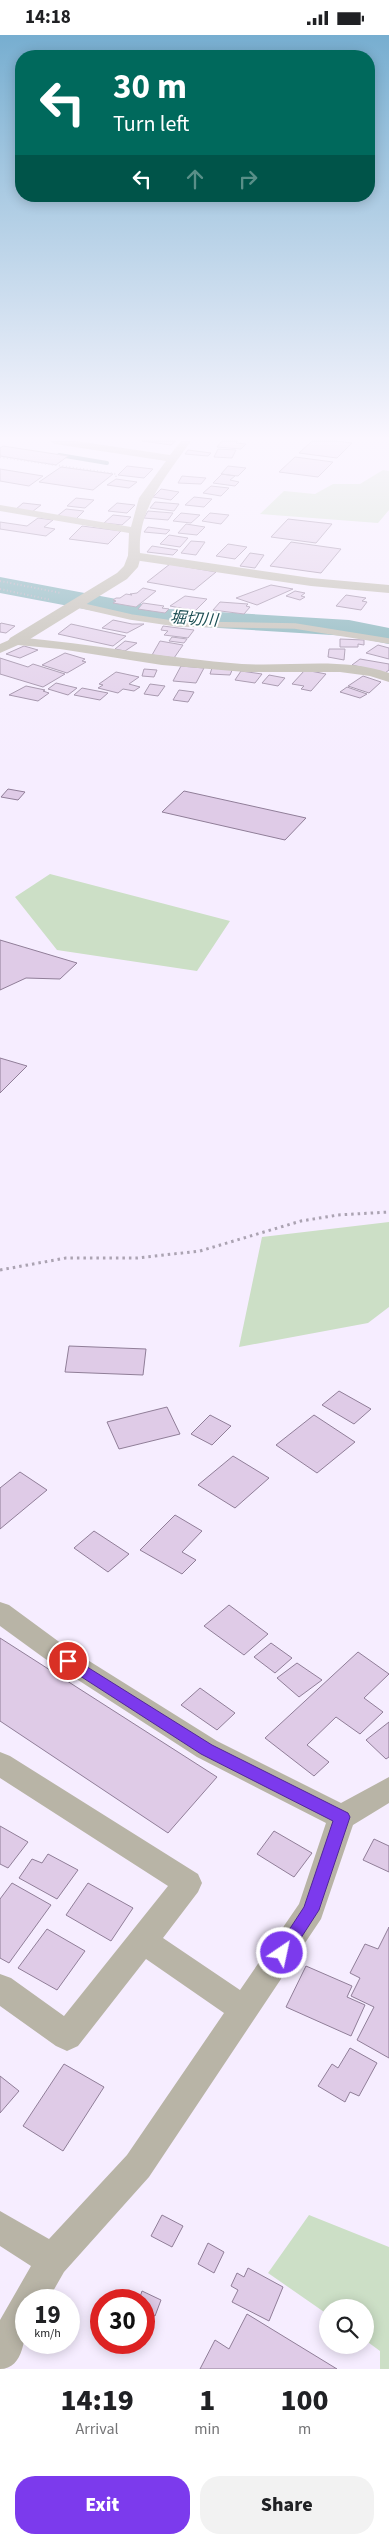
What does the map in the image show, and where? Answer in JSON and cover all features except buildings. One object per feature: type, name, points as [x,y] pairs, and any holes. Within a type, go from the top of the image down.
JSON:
[{"type":"street","points":[[0,649],[122,576],[131,567],[134,550]]},
{"type":"street","points":[[134,556],[311,582],[389,589]]},
{"type":"street","points":[[16,641],[60,645],[162,661],[245,668],[356,669],[389,677]]},
{"type":"street","points":[[0,1611],[53,1651],[207,1749],[342,1817]]},
{"type":"street","points":[[0,1764],[188,1883],[67,2036],[0,1989]]},
{"type":"street","points":[[36,2289],[52,2260],[138,2165],[311,1910],[342,1817],[389,1789]]},
{"type":"street","points":[[143,1941],[244,2010]]},
{"type":"street","points":[[0,2227],[52,2260]]},
{"type":"street","points":[[0,2354],[15,2327]]},
{"type":"lane","points":[[80,601],[131,617],[178,623],[296,626],[350,633],[389,641]]},
{"type":"path","points":[[0,581],[80,601]]},
{"type":"path","points":[[0,589],[80,601]]},
{"type":"path","points":[[0,1270],[66,1258],[137,1258],[200,1251],[301,1221],[338,1215],[389,1213]]},
{"type":"green space","points":[[50,874],[230,921],[197,971],[57,950],[15,897]]},
{"type":"green space","points":[[389,1222],[389,1307],[368,1323],[239,1347],[262,1237]]},
{"type":"green space","points":[[309,2215],[389,2247],[389,2369],[380,2369],[380,2351],[374,2347],[374,2299],[319,2299],[319,2308],[268,2273]]},
{"type":"waterway","name":"堀切川","points":[[0,585],[169,617],[349,628],[389,636]]},
{"type":"route","points":[[68,1661],[207,1749],[342,1817],[311,1910],[282,1953]]}]
